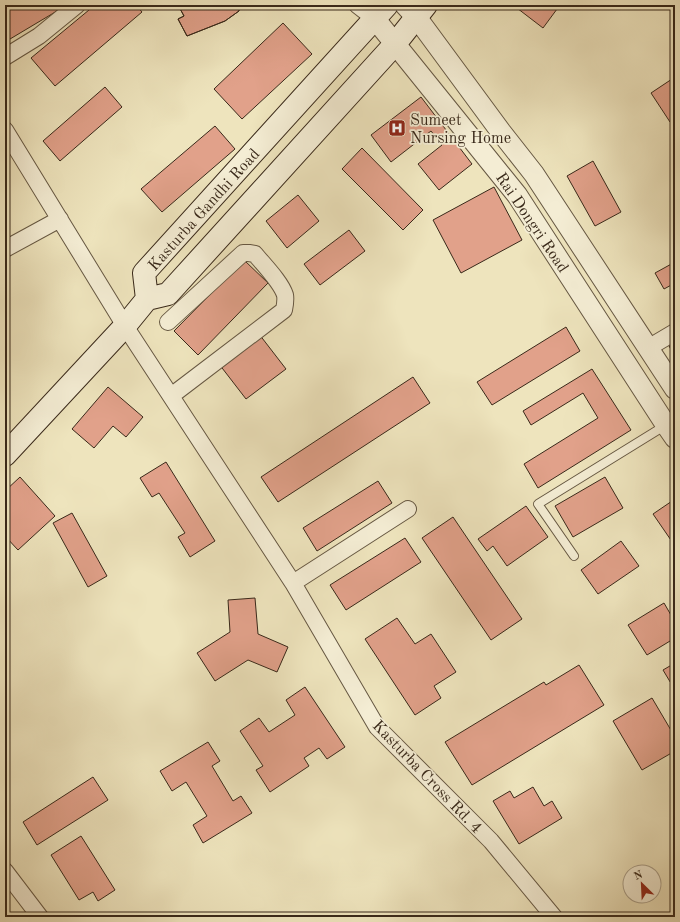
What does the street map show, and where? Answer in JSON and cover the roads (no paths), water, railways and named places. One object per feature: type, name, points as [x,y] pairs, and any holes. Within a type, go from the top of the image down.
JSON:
[{"type":"main road","points":[[5,455],[125,326],[147,299],[168,294],[395,44],[416,9]]},
{"type":"main road","name":"Kasturba Gandhi Road","points":[[147,299],[144,273],[381,12]]},
{"type":"street","points":[[5,56],[39,36],[77,5]]},
{"type":"street","points":[[357,5],[381,12]]},
{"type":"street","points":[[416,9],[501,132],[534,174],[675,390],[652,404]]},
{"type":"street","name":"Rai Dongri Road","points":[[381,12],[395,44],[517,195],[670,431]]},
{"type":"street","name":"Kasturba Cross Rd. 4","points":[[5,130],[125,326],[293,583],[377,727],[491,842],[554,917]]},
{"type":"street","points":[[5,249],[60,219]]},
{"type":"street","points":[[168,322],[244,253],[254,254],[280,286],[286,303],[284,310],[171,396]]},
{"type":"street","points":[[588,305],[611,292]]},
{"type":"street","points":[[648,348],[675,332]]},
{"type":"street","points":[[293,583],[408,509]]},
{"type":"street","points":[[5,871],[40,917]]},
{"type":"lane","points":[[574,556],[538,504],[670,431]]},
{"type":"place","name":"Sumeet Nursing Home","points":[[397,128]]}]
